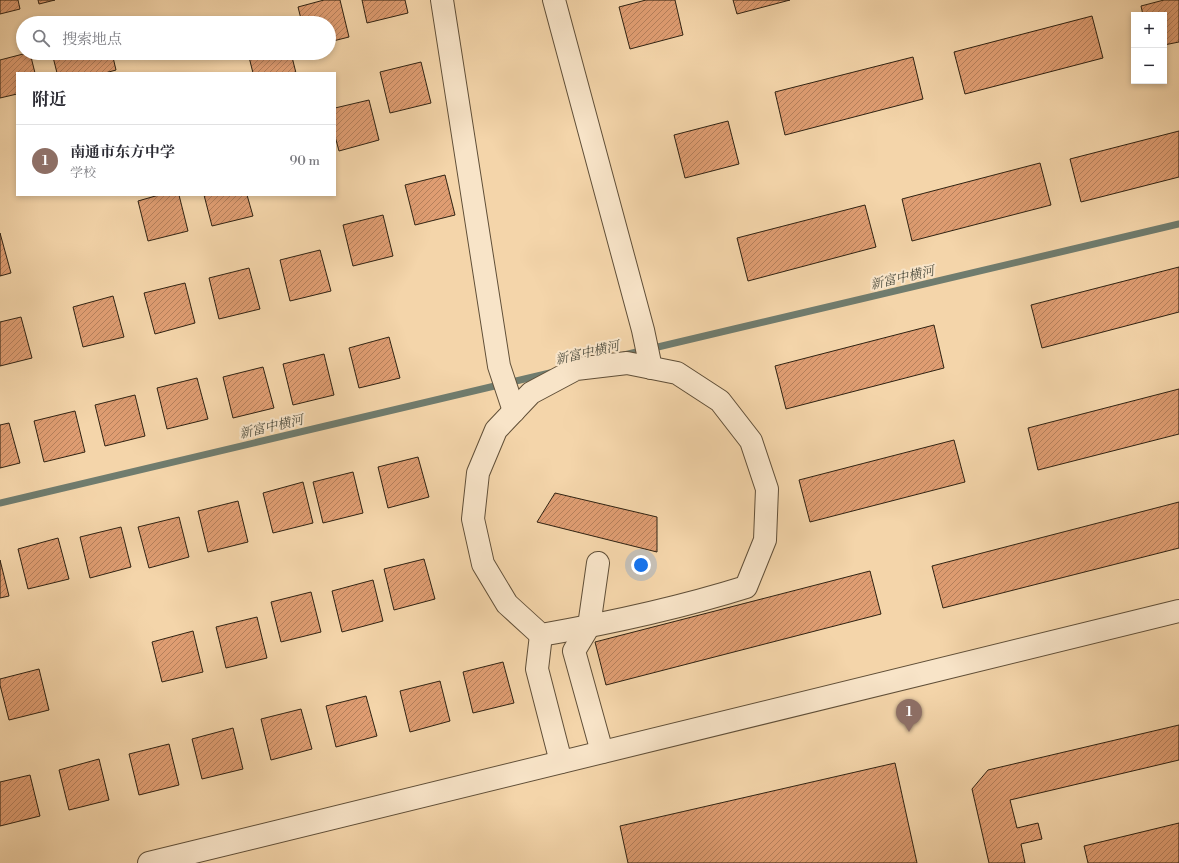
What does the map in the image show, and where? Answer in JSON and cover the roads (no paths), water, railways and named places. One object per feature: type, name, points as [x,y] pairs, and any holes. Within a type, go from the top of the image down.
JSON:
[{"type":"street","points":[[442,0],[499,366],[514,411]]},
{"type":"street","points":[[554,0],[643,330],[651,368]]},
{"type":"street","points":[[627,362],[677,373],[720,401],[751,441],[767,489],[765,540],[746,587],[698,602],[541,635],[507,604],[483,564],[473,519],[478,473],[496,430],[531,393],[576,369],[627,362]]},
{"type":"street","points":[[598,563],[589,626],[574,651],[602,752]]},
{"type":"street","points":[[149,863],[1179,611]]},
{"type":"street","points":[[541,635],[537,669],[561,762]]},
{"type":"waterway","name":"新富中横河","points":[[624,355],[1179,224]]},
{"type":"waterway","name":"新富中横河","points":[[0,503],[550,373]]},
{"type":"place","name":"南通市东方中学","points":[[909,732]]}]
